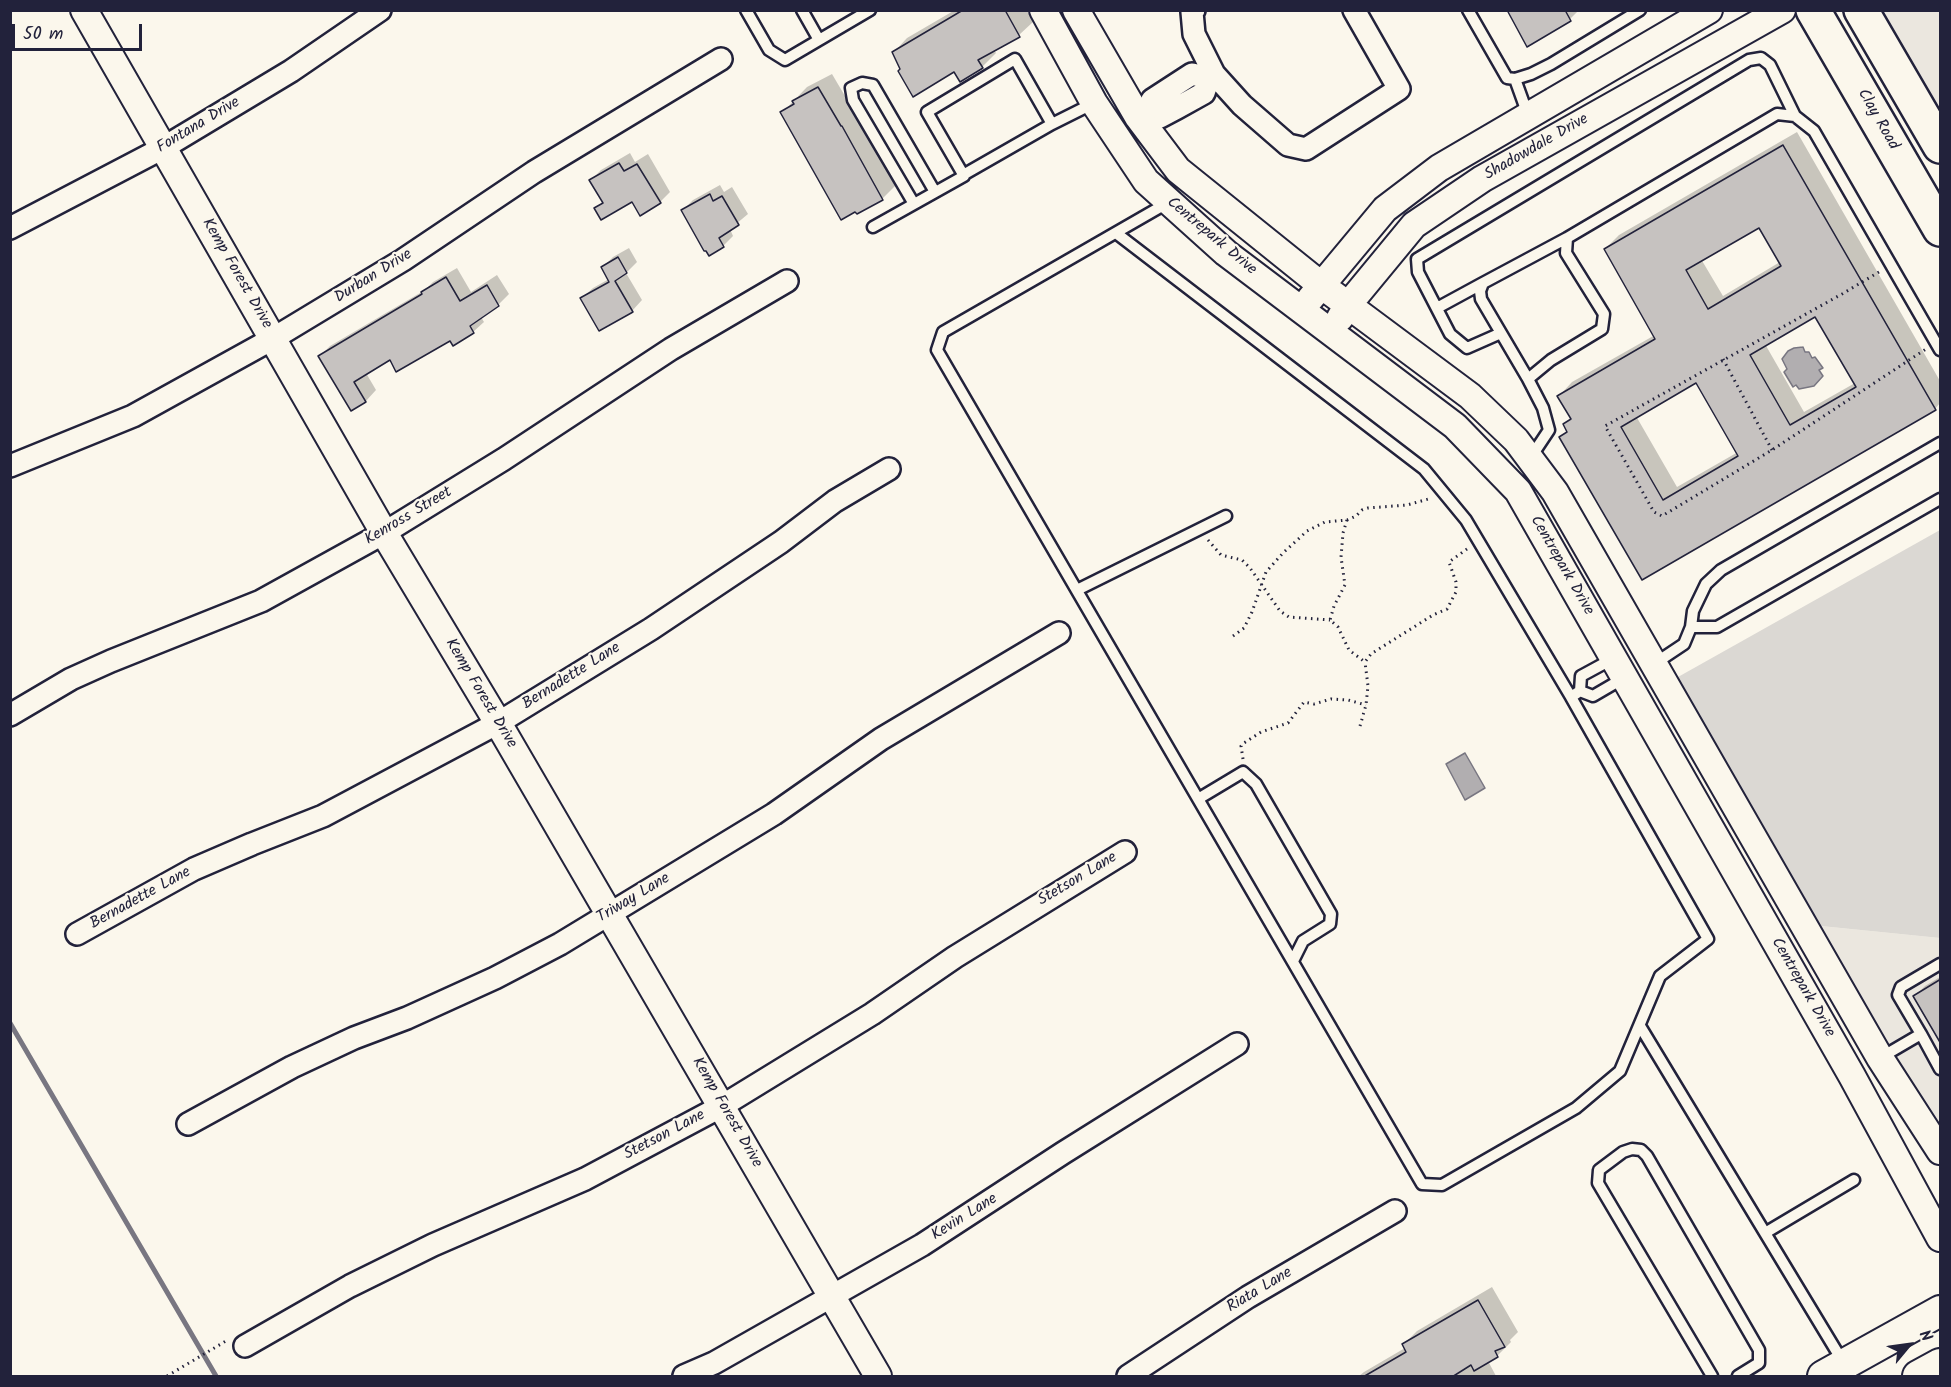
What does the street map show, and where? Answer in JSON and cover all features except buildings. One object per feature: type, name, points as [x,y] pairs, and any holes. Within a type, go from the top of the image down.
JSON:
[{"type":"main road","name":"Clay Road","points":[[1813,10],[1941,229]]},
{"type":"main road","points":[[1861,10],[1940,144]]},
{"type":"main road","points":[[1833,1361],[1941,1311]]},
{"type":"main road","points":[[1918,1377],[1941,1364]]},
{"type":"street","name":"Kemp Forest Drive","points":[[84,10],[384,533],[498,723],[878,1377]]},
{"type":"street","name":"Fontana Drive","points":[[10,228],[163,148],[291,71],[380,10]]},
{"type":"street","name":"Centrepark Drive","points":[[1043,10],[1094,103],[1146,181],[1226,253],[1455,426],[1518,491],[1618,670],[1852,1076],[1941,1238]]},
{"type":"street","name":"Centrepark Drive","points":[[1076,10],[1141,116],[1178,171],[1322,285],[1470,396],[1516,440],[1556,492],[1880,1058],[1941,1151]]},
{"type":"street","points":[[1193,11],[1194,34],[1211,76],[1288,145],[1306,149],[1399,89],[1354,10]]},
{"type":"street","name":"Shadowdale Drive","points":[[1301,310],[1385,208],[1439,168],[1709,10]]},
{"type":"street","name":"Shadowdale Drive","points":[[1331,333],[1348,305],[1414,225],[1482,179],[1782,10]]},
{"type":"street","name":"Durban Drive","points":[[10,466],[133,416],[274,338],[403,260],[534,172],[721,60]]},
{"type":"street","points":[[1116,136],[1141,116],[1160,117],[1204,93],[1211,76]]},
{"type":"street","points":[[1528,116],[1544,144]]},
{"type":"street","name":"Kenross Street","points":[[10,715],[71,679],[261,601],[384,533],[504,459],[671,349],[787,281]]},
{"type":"street","points":[[1505,477],[1530,458]]},
{"type":"street","name":"Bernadette Lane","points":[[77,934],[194,869],[323,816],[498,723],[651,629],[781,542],[835,501],[889,469]]},
{"type":"street","name":"Triway Lane","points":[[188,1125],[312,1057],[407,1018],[495,978],[560,944],[774,814],[881,739],[1059,633]]},
{"type":"street","points":[[1618,670],[1651,658]]},
{"type":"street","name":"Stetson Lane","points":[[237,1343],[432,1245],[585,1179],[722,1106],[872,1014],[955,957],[1125,852]]},
{"type":"street","points":[[1737,874],[1765,858]]},
{"type":"street","name":"Kevin Lane","points":[[684,1377],[714,1363],[922,1245],[1236,1044]]},
{"type":"street","points":[[1852,1076],[1880,1058]]},
{"type":"street","name":"Riata Lane","points":[[1128,1377],[1248,1297],[1395,1211]]},
{"type":"lane","points":[[746,10],[769,50],[785,60],[870,10]]},
{"type":"lane","points":[[802,10],[819,40]]},
{"type":"lane","points":[[1468,10],[1507,78],[1515,79],[1551,64],[1640,10]]},
{"type":"lane","points":[[1501,333],[1467,348],[1450,334],[1418,273],[1417,259],[1749,60],[1761,58],[1770,65],[1795,116],[1815,131],[1938,346]]},
{"type":"lane","points":[[963,175],[927,111],[1015,59],[1052,124]]},
{"type":"lane","points":[[1515,79],[1528,116]]},
{"type":"lane","points":[[914,204],[852,100],[850,88],[862,83],[873,85],[935,192]]},
{"type":"lane","points":[[873,227],[1052,124],[1094,103]]},
{"type":"lane","points":[[1437,308],[1567,238],[1778,114],[1795,116]]},
{"type":"lane","points":[[1116,233],[1424,469],[1445,494],[1466,520],[1575,694],[1708,939],[1660,976],[1620,1071],[1576,1108],[1442,1185],[1422,1184],[938,350],[943,332],[1169,202]]},
{"type":"lane","points":[[1528,379],[1551,360],[1602,329],[1604,314],[1566,253],[1567,238]]},
{"type":"lane","points":[[1483,283],[1480,291],[1481,299],[1528,379],[1543,408],[1550,430],[1530,458]]},
{"type":"lane","points":[[1651,658],[1684,644],[1694,611],[1706,584],[1721,570],[1941,443]]},
{"type":"lane","points":[[1691,627],[1717,627],[1941,499]]},
{"type":"lane","points":[[1077,590],[1226,516]]},
{"type":"lane","points":[[1605,663],[1618,670],[1617,682],[1593,696],[1575,694],[1581,676],[1605,663]]},
{"type":"lane","points":[[1198,799],[1243,772],[1256,784],[1332,914],[1330,924],[1303,941],[1293,961]]},
{"type":"lane","points":[[1941,964],[1898,991],[1941,1069]]},
{"type":"lane","points":[[1640,1026],[1765,1233],[1833,1361]]},
{"type":"lane","points":[[1880,1058],[1921,1034]]},
{"type":"lane","points":[[1712,1377],[1598,1183],[1599,1170],[1623,1152],[1632,1149],[1641,1150],[1647,1156],[1759,1350],[1759,1363],[1738,1377]]},
{"type":"lane","points":[[1765,1233],[1854,1180]]},
{"type":"path","points":[[1891,264],[1842,294],[1605,426],[1609,434],[1654,512],[1662,516],[1938,346]]},
{"type":"path","points":[[1724,359],[1772,450]]},
{"type":"path","points":[[1233,636],[1244,628],[1261,584],[1273,563],[1306,531],[1324,522],[1347,520],[1368,508],[1407,505],[1445,494]]},
{"type":"path","points":[[1330,620],[1338,596],[1345,585],[1341,557],[1343,533],[1347,520]]},
{"type":"path","points":[[1204,526],[1210,544],[1227,558],[1242,560],[1280,611],[1289,617],[1330,620],[1338,627],[1349,650],[1365,662]]},
{"type":"path","points":[[1360,726],[1368,686],[1365,662],[1371,654],[1433,615],[1447,609],[1456,592],[1456,582],[1449,562],[1479,541]]},
{"type":"path","points":[[1243,772],[1241,746],[1261,732],[1288,723],[1304,702],[1314,704],[1331,699],[1348,700],[1366,705]]},
{"type":"path","points":[[167,1377],[186,1365],[237,1343]]},
{"type":"shaded area","points":[[1861,11],[1940,11],[1940,146]]},
{"type":"shaded area","points":[[1803,347],[1805,352],[1809,352],[1812,358],[1815,357],[1823,368],[1819,370],[1823,376],[1814,386],[1799,389],[1796,385],[1793,387],[1784,372],[1787,369],[1782,359],[1788,351]]},
{"type":"shaded area","points":[[1940,530],[1940,938],[1821,926],[1678,677]]},
{"type":"shaded area","points":[[1465,753],[1485,788],[1465,800],[1446,764]]},
{"type":"shaded area","points":[[1821,926],[1940,938],[1940,1125],[1892,1051]]},
{"type":"waterway","points":[[10,1023],[216,1376]]}]
